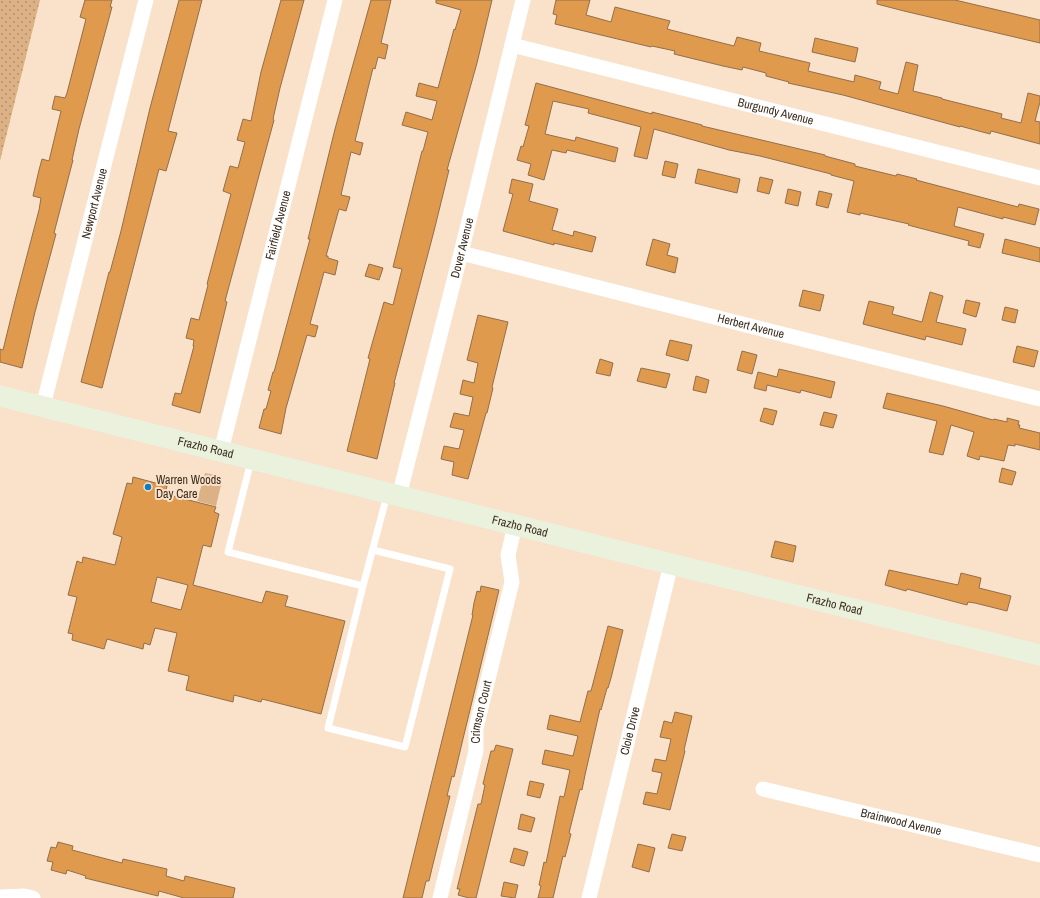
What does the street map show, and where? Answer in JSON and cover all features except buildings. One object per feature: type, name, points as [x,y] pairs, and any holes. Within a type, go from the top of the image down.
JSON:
[{"type":"street","name":"Newport Avenue","points":[[43,406],[146,0]]},
{"type":"street","name":"Fairfield Avenue","points":[[221,451],[334,0]]},
{"type":"street","name":"Dover Avenue","points":[[393,494],[461,253],[523,0]]},
{"type":"street","name":"Burgundy Avenue","points":[[512,45],[1040,178]]},
{"type":"street","name":"Herbert Avenue","points":[[461,253],[1040,399]]},
{"type":"street","name":"Frazho Road","points":[[0,396],[515,526],[1040,655]]},
{"type":"street","name":"Crimson Court","points":[[440,898],[476,751],[476,728],[512,582],[508,555],[515,526]]},
{"type":"street","name":"Cloie Drive","points":[[589,898],[671,564]]},
{"type":"street","name":"Brainwood Avenue","points":[[763,789],[1040,855]]},
{"type":"street","points":[[0,897],[24,896],[33,898]]},
{"type":"lane","points":[[252,459],[228,552],[363,586]]},
{"type":"lane","points":[[373,550],[450,569],[405,747],[328,728],[363,586],[373,550],[393,494]]},
{"type":"shaded area","points":[[0,0],[40,0],[0,161]]},
{"type":"shaded area","points":[[205,473],[215,475],[222,481],[216,506],[197,501]]},
{"type":"place","name":"Warren Woods Day Care","points":[[148,487]]}]
